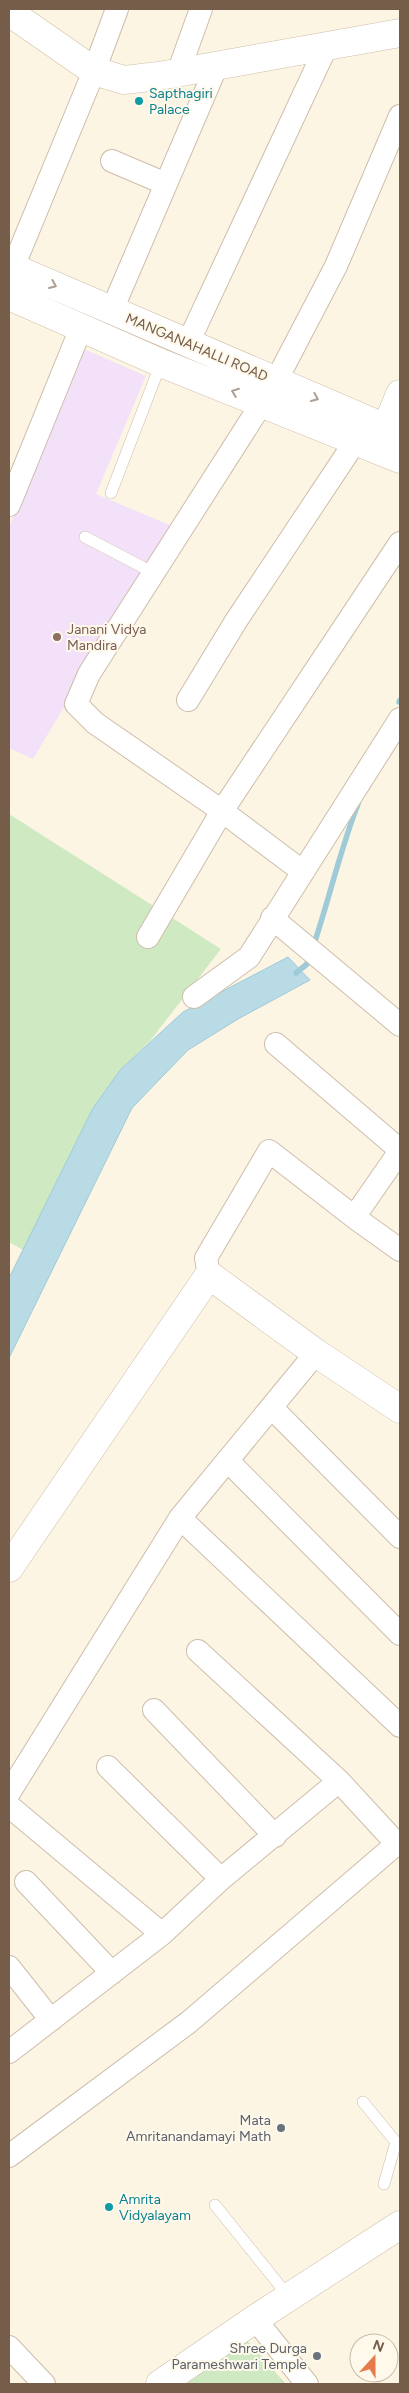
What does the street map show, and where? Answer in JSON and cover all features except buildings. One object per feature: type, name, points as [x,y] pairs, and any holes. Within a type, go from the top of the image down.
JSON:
[{"type":"street","points":[[10,270],[94,71],[117,9]]},
{"type":"street","points":[[178,73],[202,9]]},
{"type":"street","points":[[9,12],[94,71],[124,80],[178,73],[400,33]]},
{"type":"street","points":[[188,343],[327,45]]},
{"type":"street","points":[[112,310],[217,65]]},
{"type":"street","points":[[302,871],[222,811],[95,723],[76,704],[89,674],[270,392],[336,266],[400,116]]},
{"type":"street","points":[[112,161],[166,184]]},
{"type":"street","name":"MANGANAHALLI ROAD","points":[[10,270],[112,310],[188,343],[270,392],[384,443]]},
{"type":"street","name":"MANGANAHALLI ROAD","points":[[9,296],[160,363],[270,392]]},
{"type":"street","points":[[9,505],[81,328]]},
{"type":"street","points":[[188,700],[236,622],[384,443],[400,394]]},
{"type":"street","points":[[148,937],[222,811],[400,543]]},
{"type":"street","points":[[194,997],[249,957],[400,719]]},
{"type":"street","points":[[272,918],[400,1025]]},
{"type":"street","points":[[276,1044],[400,1150],[358,1211],[358,1220]]},
{"type":"street","points":[[400,1250],[269,1151],[206,1258],[209,1275],[316,1353],[400,1409]]},
{"type":"street","points":[[9,1568],[209,1275]]},
{"type":"street","points":[[9,1793],[180,1518],[316,1353]]},
{"type":"street","points":[[272,1408],[400,1537]]},
{"type":"street","points":[[228,1461],[400,1634]]},
{"type":"street","points":[[180,1518],[400,1726]]},
{"type":"street","points":[[9,2156],[188,2022],[399,1842],[339,1781],[198,1651]]},
{"type":"street","points":[[154,1710],[275,1836]]},
{"type":"street","points":[[108,1767],[221,1879]]},
{"type":"street","points":[[9,2052],[162,1934],[221,1879],[339,1781]]},
{"type":"street","points":[[9,1806],[162,1934]]},
{"type":"street","points":[[26,1882],[112,1973]]},
{"type":"street","points":[[9,1967],[51,2020]]},
{"type":"street","points":[[160,2384],[254,2319],[400,2225]]},
{"type":"street","points":[[254,2319],[307,2384]]},
{"type":"street","points":[[9,2347],[44,2384]]},
{"type":"lane","points":[[111,493],[160,363]]},
{"type":"lane","points":[[85,537],[154,573]]},
{"type":"lane","points":[[363,2102],[398,2144],[384,2184]]},
{"type":"lane","points":[[215,2205],[289,2297]]},
{"type":"shaded area","name":"Janani Vidya Mandira","points":[[84,349],[146,376],[96,494],[172,526],[33,759],[9,748],[9,527]]},
{"type":"green space","points":[[9,814],[221,949],[150,1041],[121,1069],[93,1108],[23,1250],[9,1242]]},
{"type":"green space","points":[[242,2335],[286,2384],[178,2384]]},
{"type":"water","points":[[288,957],[310,980],[238,1019],[188,1050],[132,1108],[9,1358],[9,1278],[93,1108],[121,1069],[183,1012]]},
{"type":"waterway","points":[[313,947],[358,804]]},
{"type":"waterway","points":[[296,973],[307,964],[310,956]]},
{"type":"place","name":"Sapthagiri Palace","points":[[139,101]]},
{"type":"place","name":"Janani Vidya Mandira","points":[[57,637]]},
{"type":"place","name":"Mata Amritanandamayi Math","points":[[281,2128]]},
{"type":"place","name":"Amrita Vidyalayam","points":[[109,2207]]},
{"type":"place","name":"Shree Durga Parameshwari Temple","points":[[317,2356]]}]
